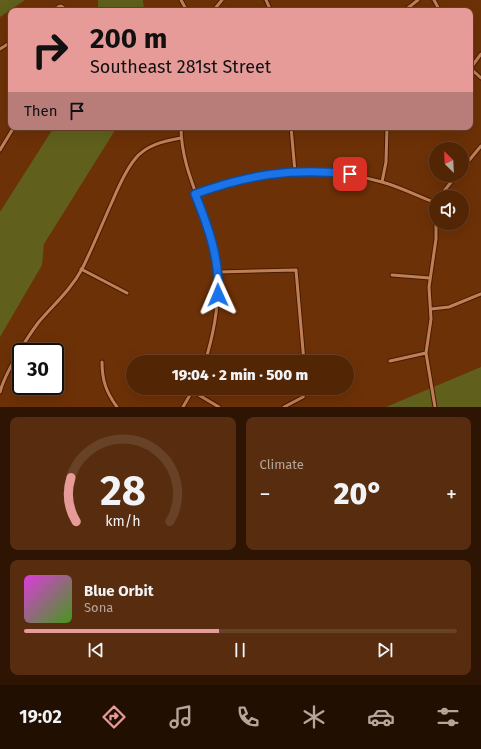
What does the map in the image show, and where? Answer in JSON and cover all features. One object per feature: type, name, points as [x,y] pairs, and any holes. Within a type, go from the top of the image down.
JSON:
[{"type":"street","points":[[215,8],[222,0]]},
{"type":"street","points":[[408,8],[418,0]]},
{"type":"street","points":[[473,64],[481,54]]},
{"type":"street","points":[[473,71],[481,78]]},
{"type":"street","points":[[0,150],[12,130]]},
{"type":"street","points":[[180,130],[186,166],[195,194],[211,234],[218,272],[217,314],[207,355]]},
{"type":"street","points":[[291,130],[295,172]]},
{"type":"street","points":[[382,182],[386,162],[387,130]]},
{"type":"street","points":[[0,392],[4,380],[24,344],[39,323],[70,288],[81,269],[120,184],[135,158],[156,144],[181,138]]},
{"type":"street","points":[[469,161],[481,146]]},
{"type":"street","points":[[195,194],[254,176],[295,172],[350,174],[382,182],[429,200]]},
{"type":"street","points":[[445,190],[451,182]]},
{"type":"street","points":[[435,407],[426,353],[431,319],[429,287],[436,230]]},
{"type":"street","points":[[81,269],[127,293]]},
{"type":"street","points":[[218,272],[296,270],[303,355]]},
{"type":"street","points":[[392,275],[430,278]]},
{"type":"street","points":[[431,309],[449,306],[481,294]]},
{"type":"street","points":[[390,361],[426,353]]},
{"type":"street","points":[[102,362],[104,387],[117,407]]},
{"type":"street","points":[[183,407],[190,395]]},
{"type":"street","points":[[201,395],[219,407]]},
{"type":"street","points":[[284,407],[299,400],[302,395]]},
{"type":"shaded area","points":[[0,0],[25,0],[13,8],[8,8],[8,12],[0,17]]},
{"type":"shaded area","points":[[98,0],[143,0],[144,8],[98,8]]},
{"type":"shaded area","points":[[52,130],[115,130],[44,244],[42,265],[0,337],[0,212]]},
{"type":"shaded area","points":[[481,367],[481,407],[386,407]]},
{"type":"route","points":[[218,295],[218,272],[214,247],[211,234],[195,194],[233,181],[254,176],[295,172],[350,174]]}]
